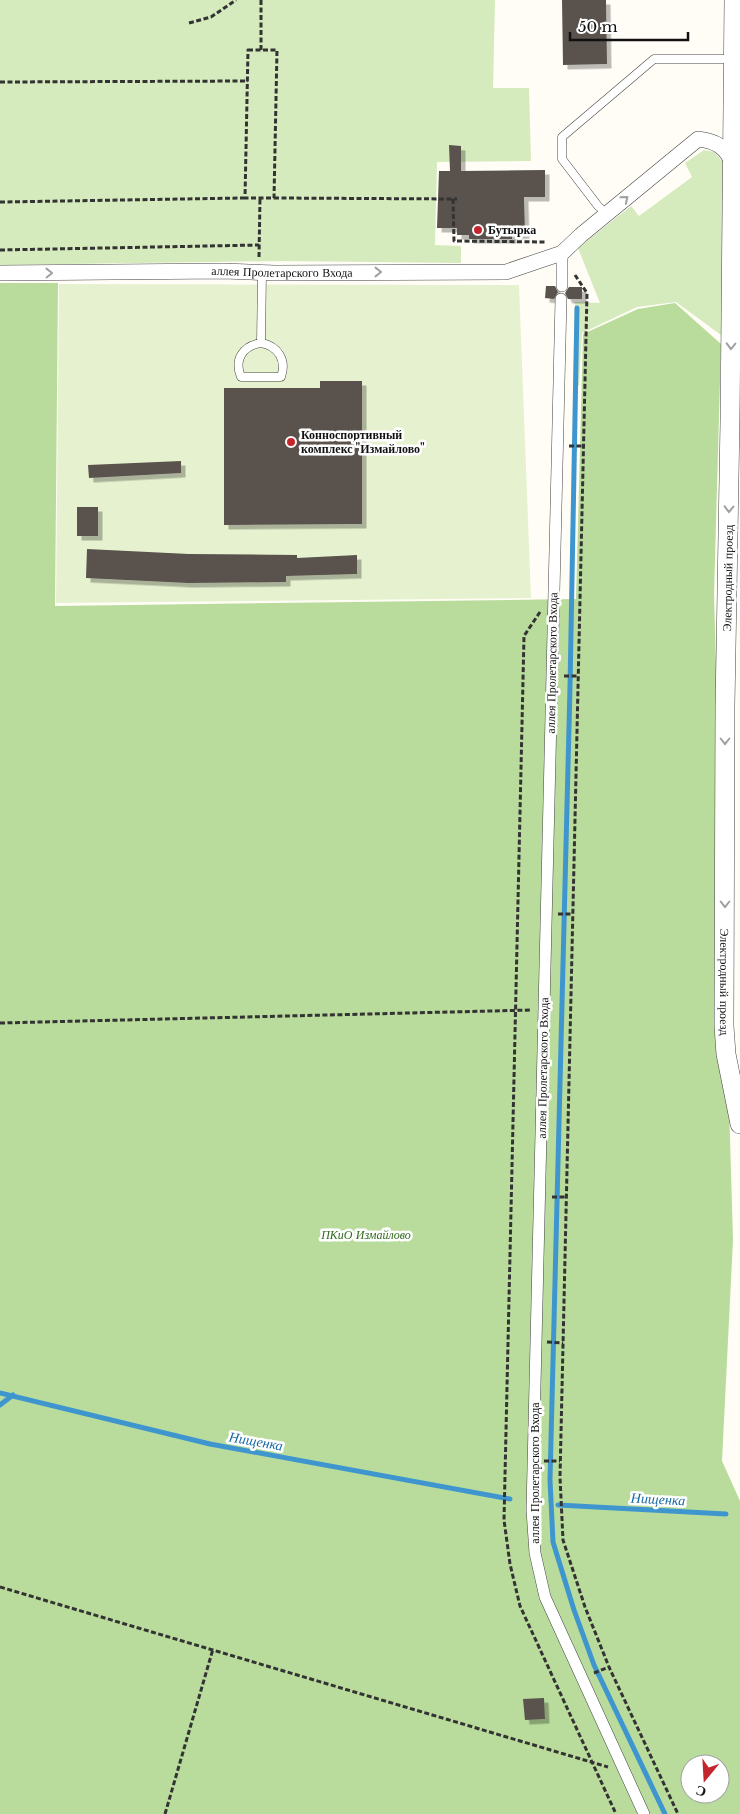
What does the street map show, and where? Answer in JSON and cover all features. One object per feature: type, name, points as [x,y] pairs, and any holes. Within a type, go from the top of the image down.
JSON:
[{"type":"street","name":"Электродный проезд","points":[[734,0],[735,429],[725,706],[724,1026],[726,1054],[740,1124]]},
{"type":"street","name":"аллея Пролетарского Входа","points":[[0,273],[214,271],[260,268],[506,272],[562,253],[698,139],[712,141],[722,147],[733,164]]},
{"type":"street","points":[[562,253],[562,286]]},
{"type":"street","name":"аллея Пролетарского Входа","points":[[561,299],[532,1510],[535,1554],[545,1597],[644,1814]]},
{"type":"street","points":[[725,706],[732,688],[740,684]]},
{"type":"lane","points":[[607,214],[598,206],[562,159],[562,137],[654,59],[733,59]]},
{"type":"lane","points":[[260,268],[261,343]]},
{"type":"lane","points":[[261,343],[269,344],[281,355],[284,363],[281,377],[241,377],[238,370],[238,361],[241,354],[253,344],[261,343]]},
{"type":"path","points":[[188,23],[211,17],[236,0]]},
{"type":"path","points":[[261,0],[261,50]]},
{"type":"path","points":[[245,198],[248,50],[277,50],[274,198]]},
{"type":"path","points":[[0,82],[248,81]]},
{"type":"path","points":[[0,202],[245,198],[455,199],[454,241],[559,242],[562,253],[586,292],[560,1461],[563,1540],[585,1607],[609,1667],[678,1814]]},
{"type":"path","points":[[260,198],[260,268]]},
{"type":"path","points":[[0,250],[259,246]]},
{"type":"path","points":[[572,446],[583,446]]},
{"type":"path","points":[[554,592],[524,636],[504,1520],[510,1564],[520,1606],[616,1814]]},
{"type":"path","points":[[567,676],[576,676]]},
{"type":"path","points":[[561,914],[573,914]]},
{"type":"path","points":[[0,1023],[545,1010]]},
{"type":"path","points":[[553,1197],[566,1197]]},
{"type":"path","points":[[549,1342],[563,1343]]},
{"type":"path","points":[[546,1461],[560,1461]]},
{"type":"path","points":[[0,1587],[624,1771]]},
{"type":"path","points":[[165,1814],[213,1649]]},
{"type":"path","points":[[595,1672],[609,1667]]},
{"type":"green space","points":[[0,0],[495,0],[493,88],[529,88],[531,161],[437,162],[435,245],[461,246],[461,263],[282,261],[0,265]]},
{"type":"green space","points":[[704,150],[714,152],[723,162],[725,338],[676,302],[637,307],[582,333],[579,385],[573,387],[575,302],[600,303],[578,248],[631,206],[639,216],[692,177],[685,163]]},
{"type":"green space","name":"ПКиО Измайлово","points":[[0,283],[58,283],[55,606],[576,599],[583,334],[638,309],[675,303],[721,344],[714,596],[733,1240],[722,1461],[740,1501],[740,1814],[0,1814]]},
{"type":"green space","name":"Конноспортивный комплекс \"Измайлово\"","points":[[59,284],[519,285],[531,598],[56,603]]},
{"type":"building","points":[[562,0],[606,0],[607,64],[563,65]]},
{"type":"building","points":[[449,145],[461,146],[461,171],[545,170],[545,197],[524,197],[525,234],[512,235],[512,239],[469,239],[469,235],[457,235],[457,228],[437,228],[439,171],[450,171]]},
{"type":"building","points":[[546,286],[555,286],[558,292],[554,299],[545,298]]},
{"type":"building","points":[[569,287],[582,287],[582,299],[568,299],[565,293]]},
{"type":"building","points":[[320,381],[362,381],[362,524],[224,525],[224,388],[320,388]]},
{"type":"building","points":[[181,461],[181,473],[89,478],[88,465]]},
{"type":"building","points":[[77,507],[98,507],[98,536],[77,536]]},
{"type":"building","points":[[87,549],[189,554],[297,555],[297,558],[357,555],[357,574],[286,576],[286,582],[188,583],[86,578]]},
{"type":"building","points":[[544,1698],[545,1719],[525,1720],[523,1699]]},
{"type":"waterway","points":[[577,308],[570,687],[550,1480],[553,1542],[574,1610],[594,1665],[665,1814]]},
{"type":"waterway","name":"Нищенка","points":[[0,1393],[210,1444],[510,1499]]},
{"type":"waterway","points":[[0,1405],[13,1395]]},
{"type":"waterway","name":"Нищенка","points":[[558,1505],[726,1514]]},
{"type":"place","name":"Бутырка","points":[[478,230]]},
{"type":"place","name":"Конноспортивный комплекс \"Измайлово\"","points":[[291,442]]}]
